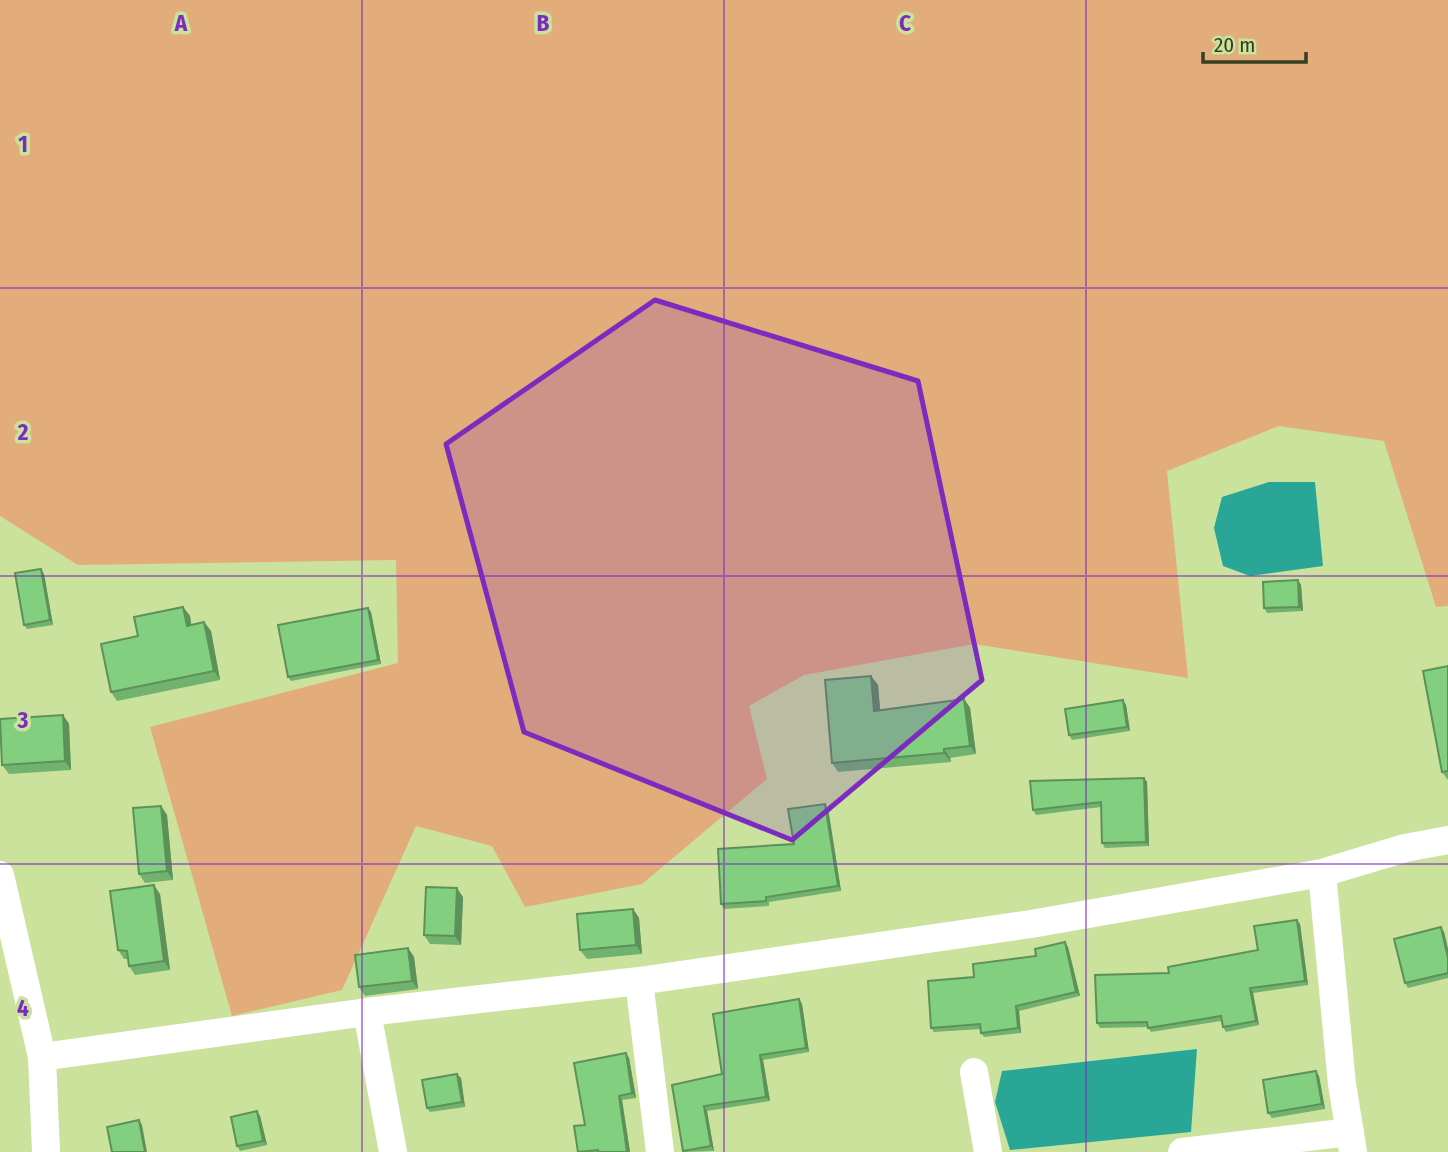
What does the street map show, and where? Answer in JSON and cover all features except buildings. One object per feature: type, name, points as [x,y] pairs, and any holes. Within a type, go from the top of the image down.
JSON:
[{"type":"street","points":[[42,1057],[367,1012],[639,981],[1031,924],[1322,873],[1405,848],[1448,840]]},
{"type":"street","points":[[1182,1152],[1352,1142],[1342,1084],[1322,873]]},
{"type":"street","points":[[0,875],[42,1057],[46,1152]]},
{"type":"street","points":[[639,981],[660,1152]]},
{"type":"street","points":[[367,1012],[393,1152]]},
{"type":"street","points":[[974,1072],[988,1152]]},
{"type":"highlighted area","points":[[655,300],[918,381],[982,680],[792,840],[524,732],[446,444]]},
{"type":"shaded area","points":[[0,0],[1448,0],[1448,606],[1436,607],[1384,441],[1279,426],[1167,471],[1188,678],[974,644],[804,675],[749,706],[767,779],[642,884],[525,907],[492,846],[416,826],[342,990],[232,1016],[150,727],[398,663],[396,560],[78,565],[0,516]]},
{"type":"water","points":[[1269,482],[1315,482],[1323,566],[1250,576],[1223,566],[1214,528],[1222,497]]},
{"type":"water","points":[[1197,1049],[1191,1132],[1010,1150],[995,1102],[1002,1071]]}]
